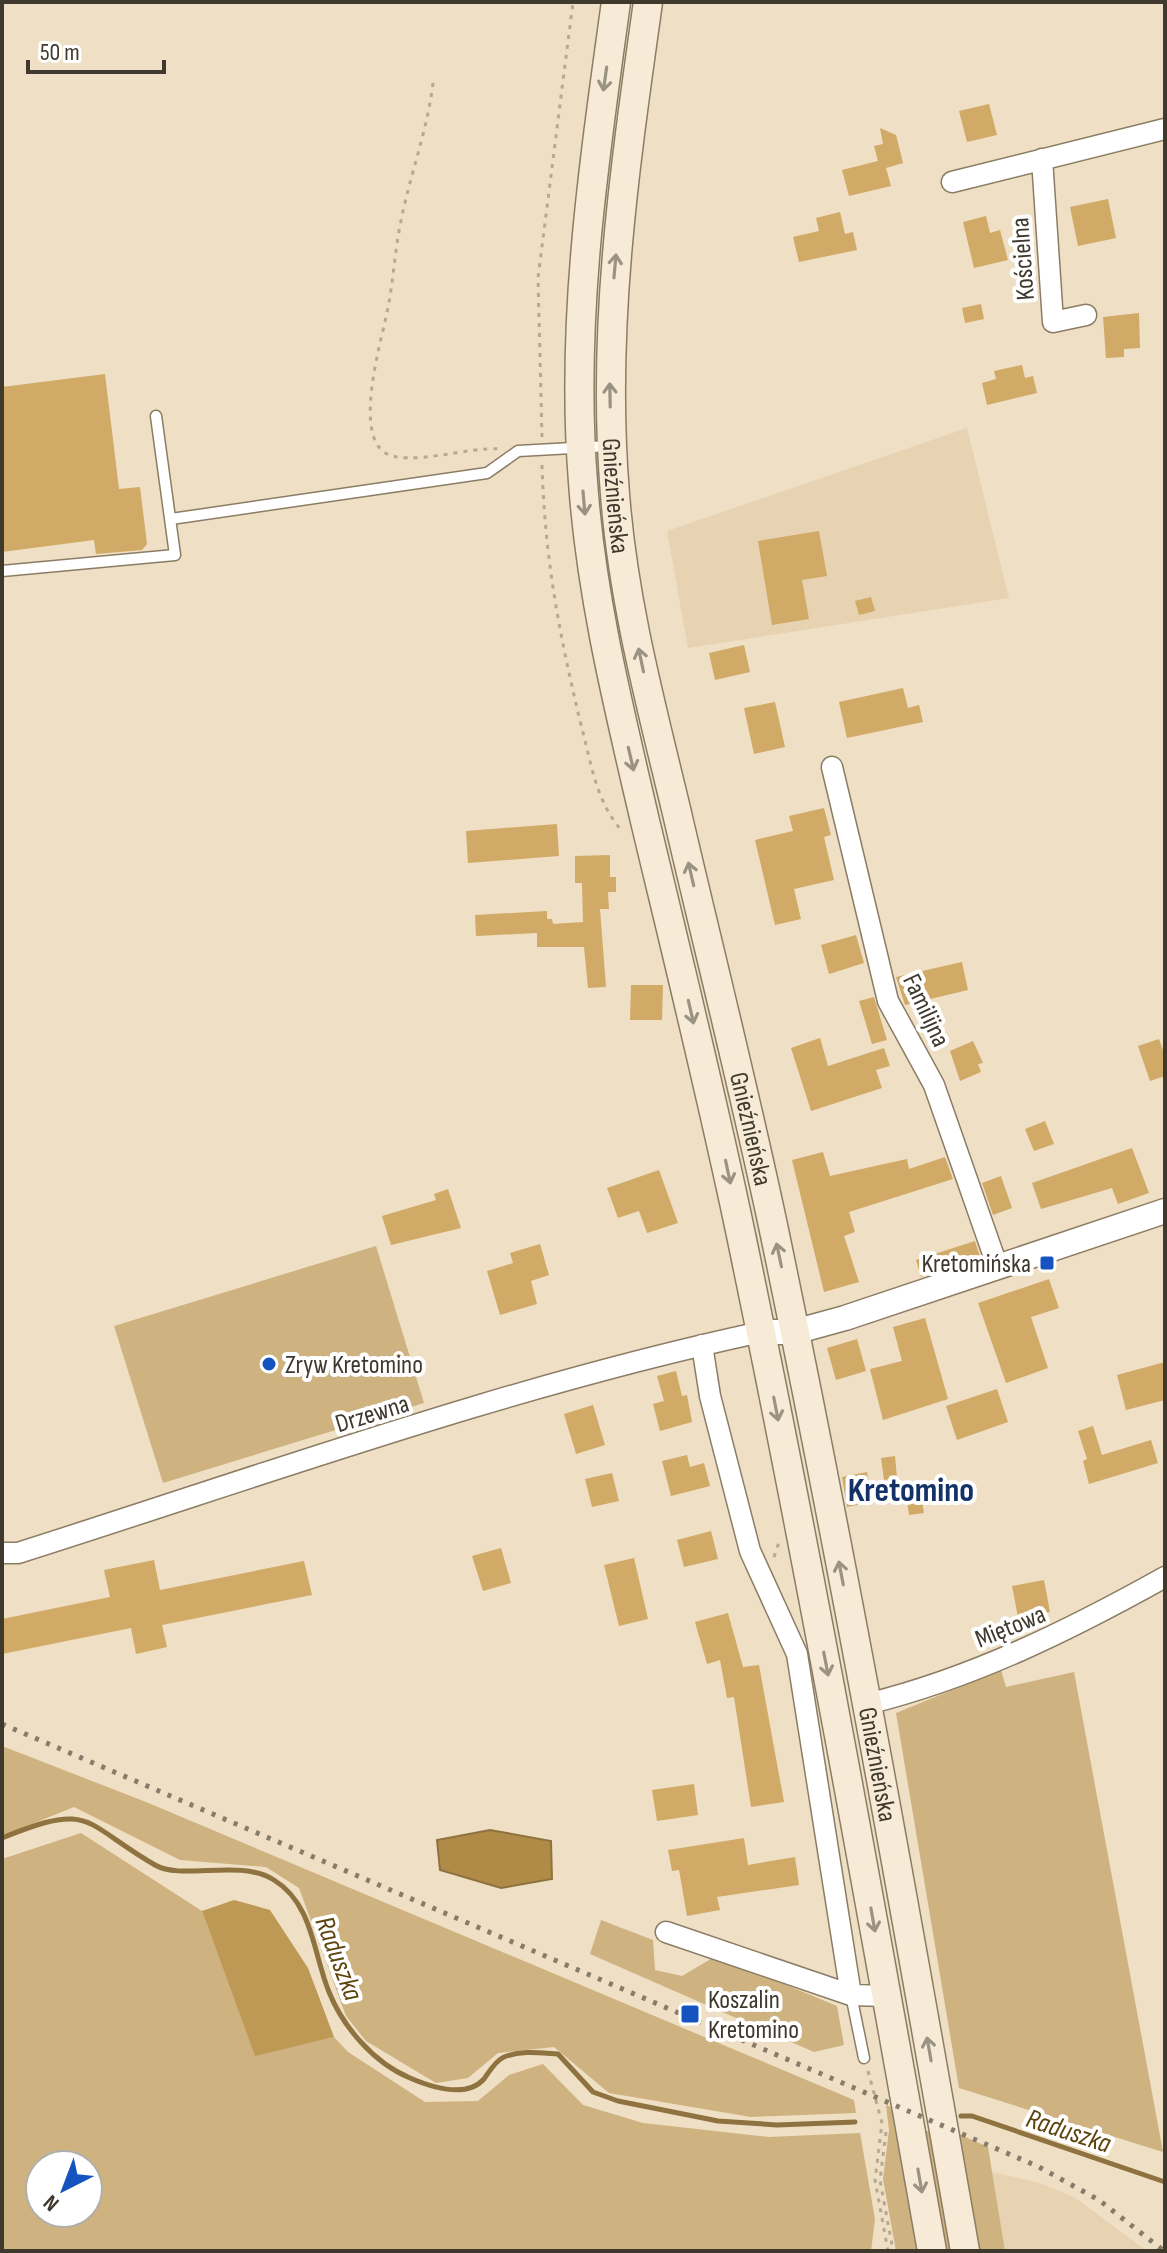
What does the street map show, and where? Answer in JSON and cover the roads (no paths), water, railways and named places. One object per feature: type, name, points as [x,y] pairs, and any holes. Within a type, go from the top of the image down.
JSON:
[{"type":"main road","name":"Gnieźnieńska","points":[[616,2],[582,275],[580,447],[589,547],[608,659],[714,1111],[761,1332],[887,1996],[932,2251]]},
{"type":"main road","name":"Gnieźnieńska","points":[[648,2],[614,276],[611,446],[620,540],[638,650],[745,1096],[794,1332],[867,1704],[965,2251]]},
{"type":"street","points":[[952,182],[1165,129]]},
{"type":"street","name":"Kościelna","points":[[1042,159],[1053,322],[1086,315]]},
{"type":"street","name":"Familijna","points":[[832,767],[888,1001],[934,1085],[998,1268]]},
{"type":"street","points":[[761,1332],[794,1332],[998,1268],[1165,1211]]},
{"type":"street","name":"Drzewna","points":[[2,1553],[18,1553],[379,1438],[680,1348],[761,1332]]},
{"type":"street","points":[[702,1345],[710,1396],[750,1551],[797,1654],[851,1995]]},
{"type":"street","name":"Miętowa","points":[[867,1704],[938,1683],[1067,1631],[1165,1577]]},
{"type":"street","points":[[666,1932],[851,1995],[887,1996]]},
{"type":"lane","points":[[2,571],[175,555],[156,416]]},
{"type":"lane","points":[[171,519],[487,473],[518,451],[611,446]]},
{"type":"lane","points":[[851,1995],[864,2058]]},
{"type":"waterway","name":"Raduszka","points":[[2,1838],[32,1827],[71,1819],[98,1828],[155,1865],[167,1869],[245,1871],[274,1880],[297,1902],[310,1930],[329,1992],[351,2031],[384,2063],[428,2085],[468,2089],[484,2079],[495,2063],[504,2057],[524,2053],[558,2054],[593,2092],[618,2101],[718,2121],[777,2125],[855,2122]]},
{"type":"waterway","name":"Raduszka","points":[[961,2116],[972,2116],[1165,2182]]},
{"type":"railway","points":[[2,1724],[1037,2166],[1099,2200],[1164,2251]]},
{"type":"place","name":"Kretomińska","points":[[1047,1263]]},
{"type":"place","name":"Zryw Kretomino","points":[[269,1364]]},
{"type":"place","name":"Koszalin Kretomino","points":[[690,2014]]},
{"type":"district","name":"Kretomino","points":[[911,1489]]}]
